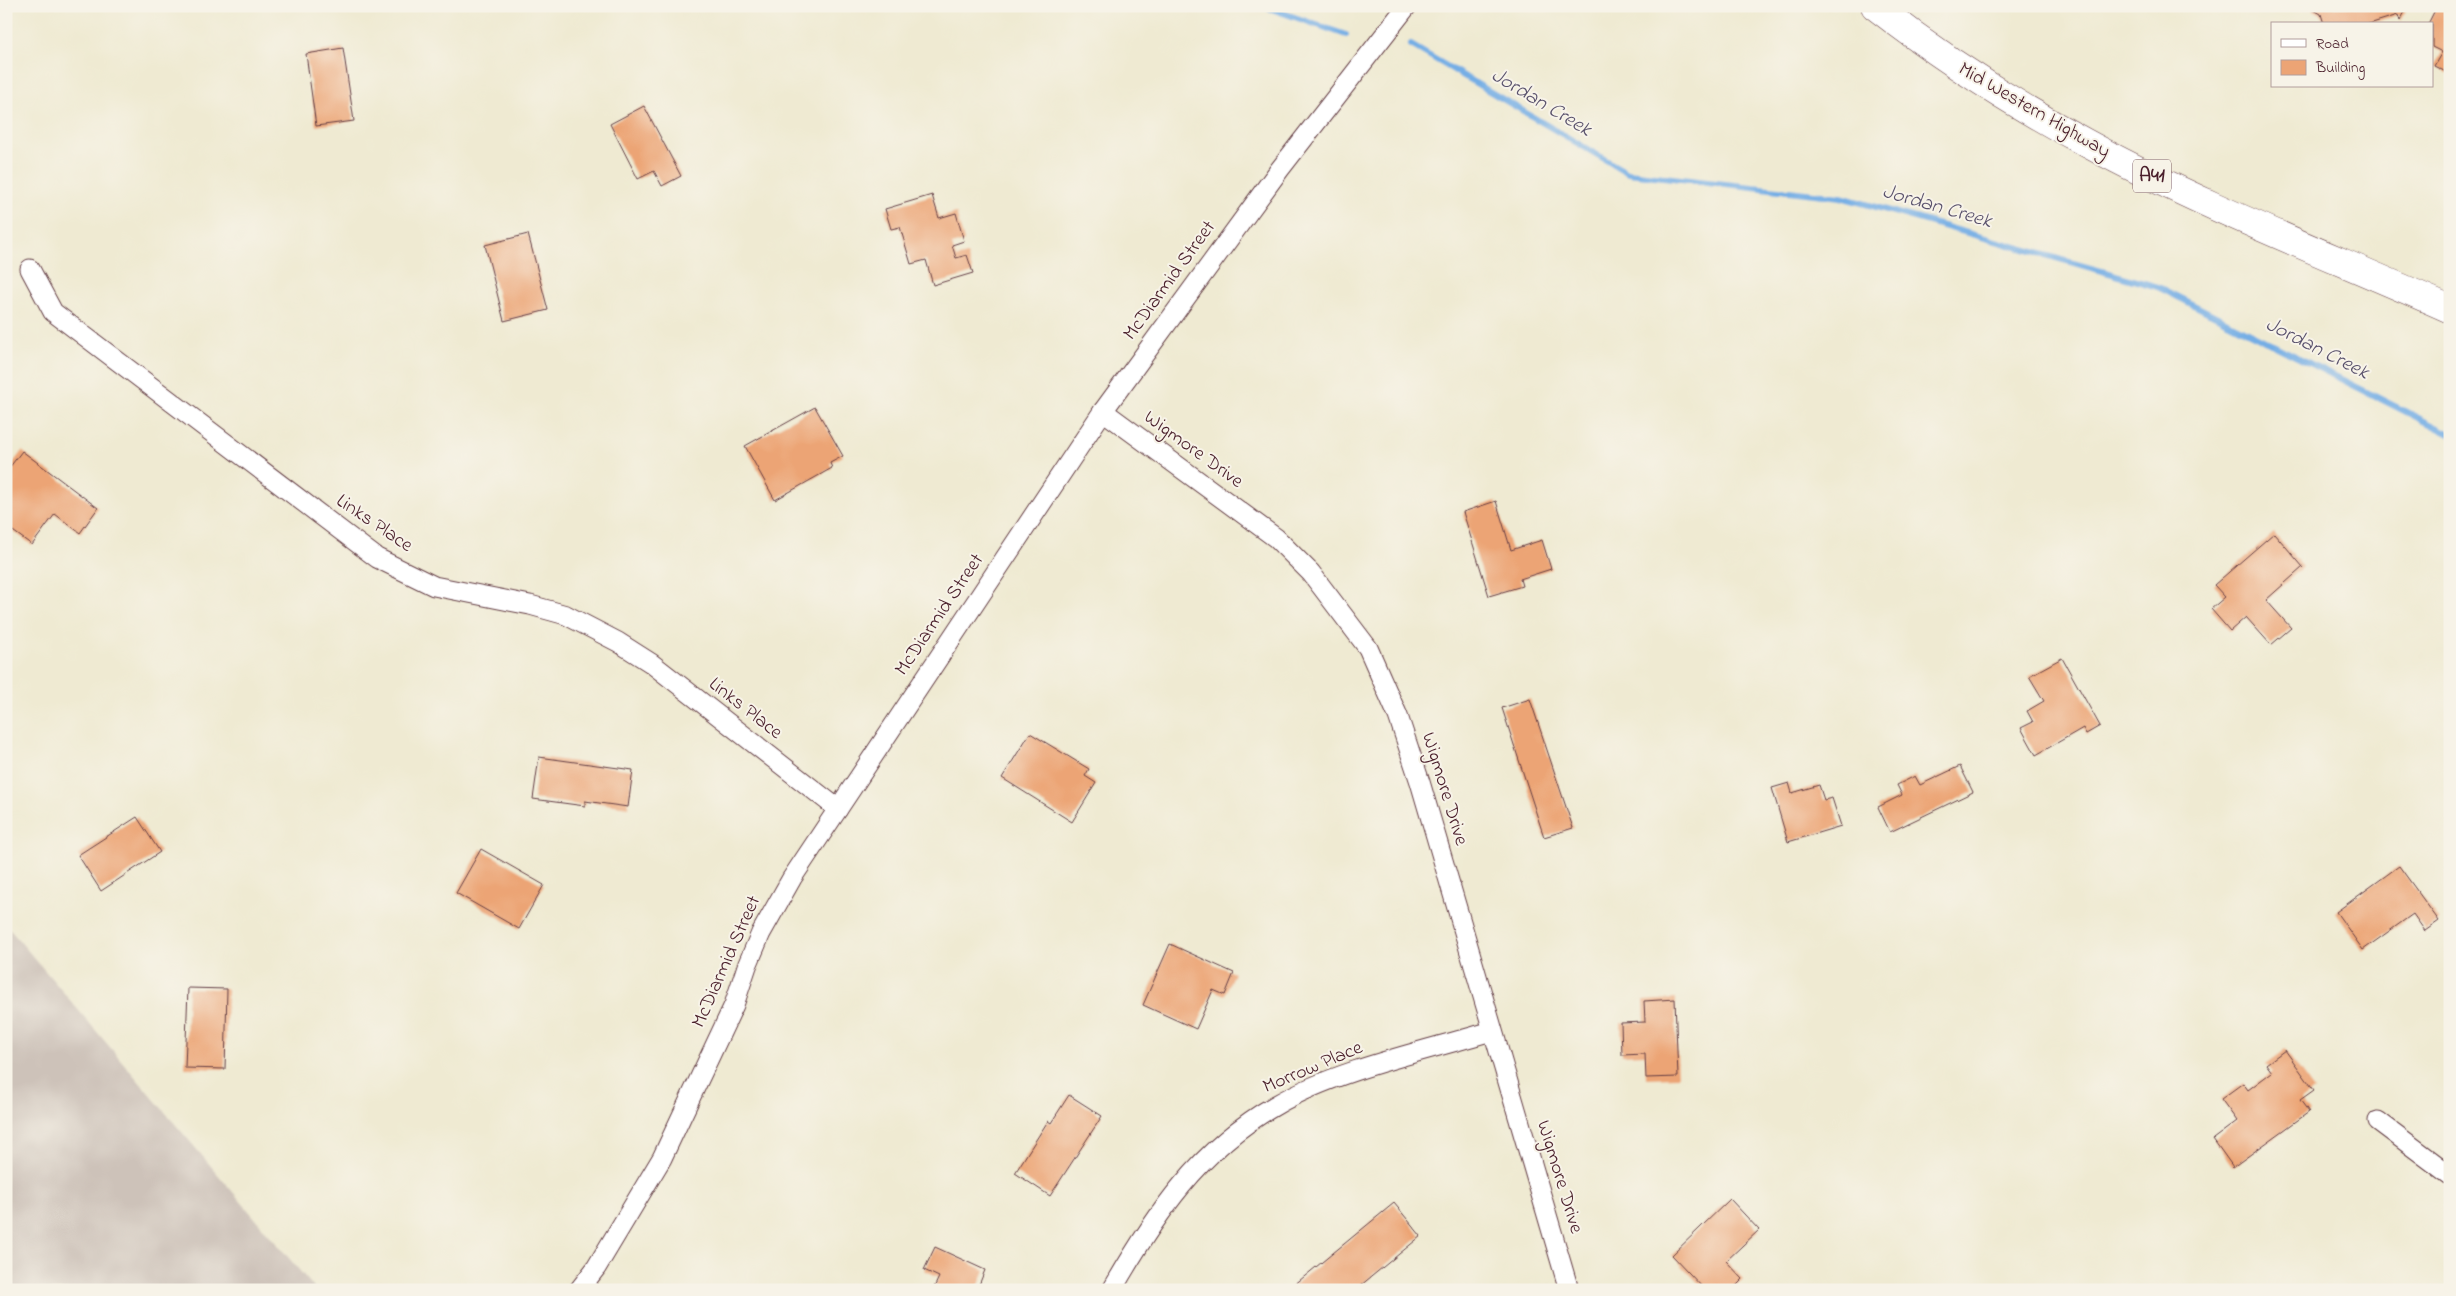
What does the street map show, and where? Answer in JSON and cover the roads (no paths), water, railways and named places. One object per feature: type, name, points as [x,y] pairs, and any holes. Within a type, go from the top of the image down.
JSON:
[{"type":"highway","name":"Mid Western Highway","points":[[1875,6],[1931,50],[2088,144],[2169,184],[2450,308]]},
{"type":"street","name":"McDiarmid Street","points":[[579,1290],[596,1268],[662,1158],[734,1005],[747,966],[773,909],[1103,411],[1280,169],[1407,6]]},
{"type":"street","name":"Links Place","points":[[30,269],[52,312],[377,558],[434,586],[530,605],[566,615],[618,642],[650,663],[838,809]]},
{"type":"street","name":"Wigmore Drive","points":[[1103,411],[1276,538],[1311,573],[1368,648],[1398,716],[1420,782],[1569,1290]]},
{"type":"street","name":"Morrow Place","points":[[1112,1290],[1144,1233],[1169,1199],[1211,1152],[1276,1104],[1367,1068],[1492,1031]]},
{"type":"street","points":[[2378,1121],[2450,1175]]},
{"type":"waterway","name":"Jordan Creek","points":[[1263,6],[1346,35]]},
{"type":"waterway","name":"Jordan Creek","points":[[1411,45],[1628,173],[1841,197],[2158,287],[2450,434]]}]
